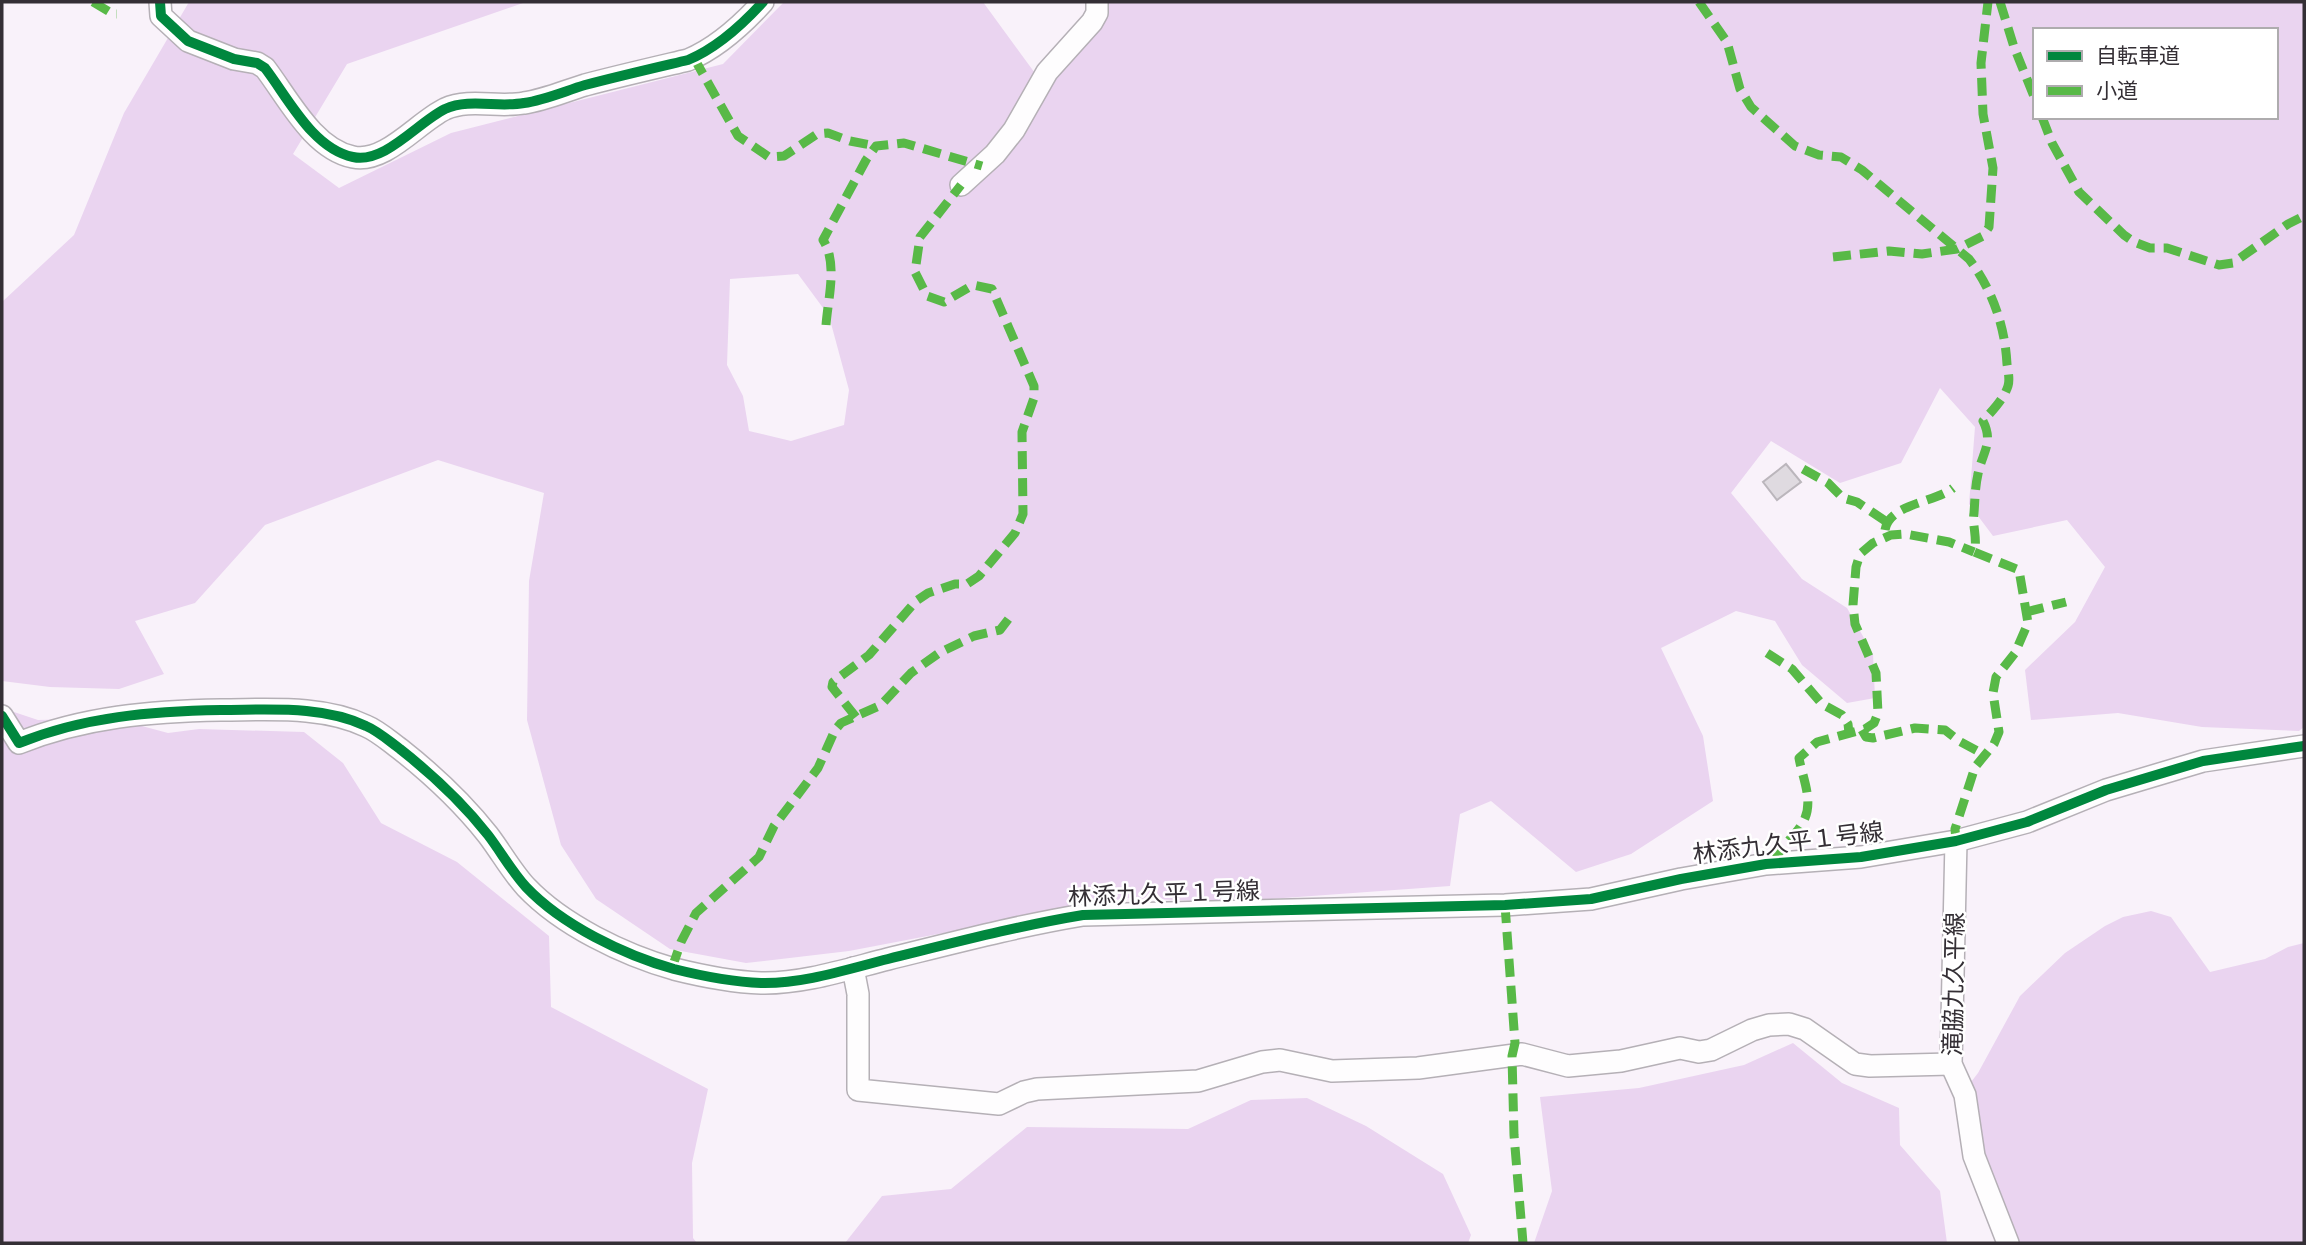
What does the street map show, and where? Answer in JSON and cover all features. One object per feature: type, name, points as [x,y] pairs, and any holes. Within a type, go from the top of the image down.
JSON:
[{"type":"street","points":[[160,2],[162,16],[188,41],[265,68],[317,136],[341,153],[366,158],[377,155],[431,118],[457,105],[524,103],[688,60],[702,54],[747,19],[763,2]]},
{"type":"street","points":[[961,185],[995,154],[1014,130],[1047,72],[1093,22],[1097,13],[1097,2]]},
{"type":"street","name":"林添九久平１号線","points":[[2,716],[19,743],[96,721],[174,711],[299,711],[346,719],[377,732],[419,764],[457,799],[525,886],[552,911],[591,936],[672,968],[717,978],[762,983],[853,968],[1031,923],[1083,915],[1505,905],[1591,899],[1766,864],[1861,857],[1956,841],[2027,822],[2106,790],[2203,761],[2304,746]]},
{"type":"street","name":"滝脇九久平線","points":[[1956,841],[1951,1064],[1965,1095],[1973,1156],[2008,1243]]},
{"type":"street","points":[[853,968],[858,994],[858,1090],[999,1104],[1037,1089],[1198,1081],[1262,1062],[1280,1060],[1332,1071],[1418,1068],[1522,1054],[1568,1066],[1621,1062],[1680,1048],[1699,1052],[1711,1050],[1752,1030],[1769,1025],[1789,1024],[1805,1029],[1855,1064],[1951,1064]]},
{"type":"shaded area","points":[[189,2],[526,2],[347,64],[293,154],[339,188],[451,133],[723,64],[784,2],[983,2],[1040,80],[1100,2],[2304,2],[2304,727],[2299,731],[2202,727],[2118,713],[2031,720],[2025,670],[2075,622],[2105,567],[2067,520],[1993,536],[1969,504],[1975,427],[1940,388],[1901,463],[1840,483],[1771,441],[1731,493],[1802,579],[1847,608],[1873,654],[1875,698],[1847,703],[1802,665],[1775,621],[1736,611],[1661,648],[1703,736],[1713,801],[1631,854],[1576,872],[1491,801],[1460,814],[1450,886],[1229,902],[1126,898],[849,951],[746,963],[670,949],[596,899],[561,845],[527,720],[529,581],[544,493],[438,460],[265,525],[195,603],[135,621],[164,674],[119,689],[50,687],[2,681],[2,302],[74,235],[124,113]],"holes":[[[798,274],[829,316],[849,390],[844,425],[791,441],[749,431],[743,396],[727,365],[730,279]]]},
{"type":"shaded area","points":[[2,708],[38,720],[112,718],[168,733],[199,729],[304,732],[343,763],[381,823],[457,862],[549,936],[551,1007],[708,1089],[692,1163],[693,1238],[697,1243],[2,1243]]},
{"type":"shaded area","points":[[2151,911],[2171,917],[2210,972],[2265,959],[2288,947],[2304,943],[2304,1243],[2019,1243],[1971,1157],[1968,1086],[1978,1073],[2020,996],[2065,953],[2105,926],[2123,917]]},
{"type":"shaded area","points":[[1793,1043],[1842,1083],[1899,1108],[1900,1145],[1940,1191],[1947,1243],[1534,1243],[1552,1191],[1540,1097],[1639,1088],[1744,1065]]},
{"type":"shaded area","points":[[1307,1098],[1366,1126],[1443,1174],[1471,1235],[1468,1243],[845,1243],[882,1196],[951,1189],[1027,1127],[1188,1129],[1251,1100]]},
{"type":"building","points":[[1786,464],[1801,482],[1777,500],[1763,482]]},
{"type":"marked path","points":[[93,2],[117,14]]},
{"type":"marked path","points":[[1699,2],[1727,42],[1740,89],[1751,107],[1795,146],[1819,155],[1841,157],[1862,170],[1969,259],[1996,308],[2006,350],[2009,384],[2001,400],[1983,421],[1987,442],[1976,484],[1974,552],[2019,570],[2028,623],[2015,653],[1996,677],[1993,693],[1999,732],[1994,744],[1975,767],[1955,829],[1956,841]]},
{"type":"marked path","points":[[1833,257],[1889,251],[1922,254],[1957,249],[1983,236],[1989,227],[1993,168],[1983,114],[1981,63],[1988,2]]},
{"type":"marked path","points":[[2000,2],[2033,94]]},
{"type":"marked path","points":[[694,58],[738,136],[769,157],[784,156],[817,134],[828,133],[876,146]]},
{"type":"marked path","points":[[2043,119],[2052,143],[2079,192],[2124,235],[2150,248],[2167,248],[2219,265],[2233,263],[2288,224],[2304,216]]},
{"type":"marked path","points":[[826,325],[831,270],[828,249],[823,240],[876,146],[904,143],[982,166]]},
{"type":"marked path","points":[[856,717],[832,687],[833,682],[869,655],[916,601],[928,593],[955,584],[967,584],[979,576],[1015,533],[1023,514],[1022,432],[1034,398],[1034,386],[992,289],[973,285],[944,302],[927,296],[915,272],[920,237],[961,185]]},
{"type":"marked path","points":[[1803,469],[1828,483],[1843,498],[1857,502],[1887,522]]},
{"type":"marked path","points":[[1885,530],[1888,521],[1903,509],[1953,488]]},
{"type":"marked path","points":[[1774,863],[1780,851],[1802,824],[1807,811],[1807,795],[1799,758],[1817,742],[1865,729],[1874,723],[1878,713],[1876,673],[1855,624],[1853,605],[1856,567],[1860,554],[1873,543],[1891,535],[1906,534],[1949,542],[1974,552]]},
{"type":"marked path","points":[[2026,612],[2066,602]]},
{"type":"marked path","points":[[672,968],[681,942],[696,913],[759,857],[774,826],[818,768],[835,730],[841,723],[881,705],[911,673],[939,653],[974,636],[1000,630],[1010,617]]},
{"type":"marked path","points":[[1767,653],[1792,669],[1822,704],[1842,715],[1848,724],[1849,733]]},
{"type":"marked path","points":[[1862,730],[1866,737],[1873,738],[1915,728],[1945,730],[1985,755]]},
{"type":"marked path","points":[[1505,905],[1515,1043],[1512,1056],[1514,1135],[1523,1243]]},
{"type":"cycle path","points":[[160,2],[161,16],[188,41],[265,68],[314,133],[326,144],[353,157],[377,154],[435,115],[455,106],[532,102],[585,85],[688,60],[728,35],[763,2]]},
{"type":"cycle path","points":[[2,716],[19,743],[93,721],[169,712],[295,710],[349,719],[379,733],[435,779],[478,823],[526,887],[575,926],[635,956],[674,969],[761,983],[825,975],[985,935],[1083,915],[1505,905],[1591,899],[1766,864],[1861,857],[1956,841],[2027,822],[2106,790],[2203,761],[2304,746]]}]
